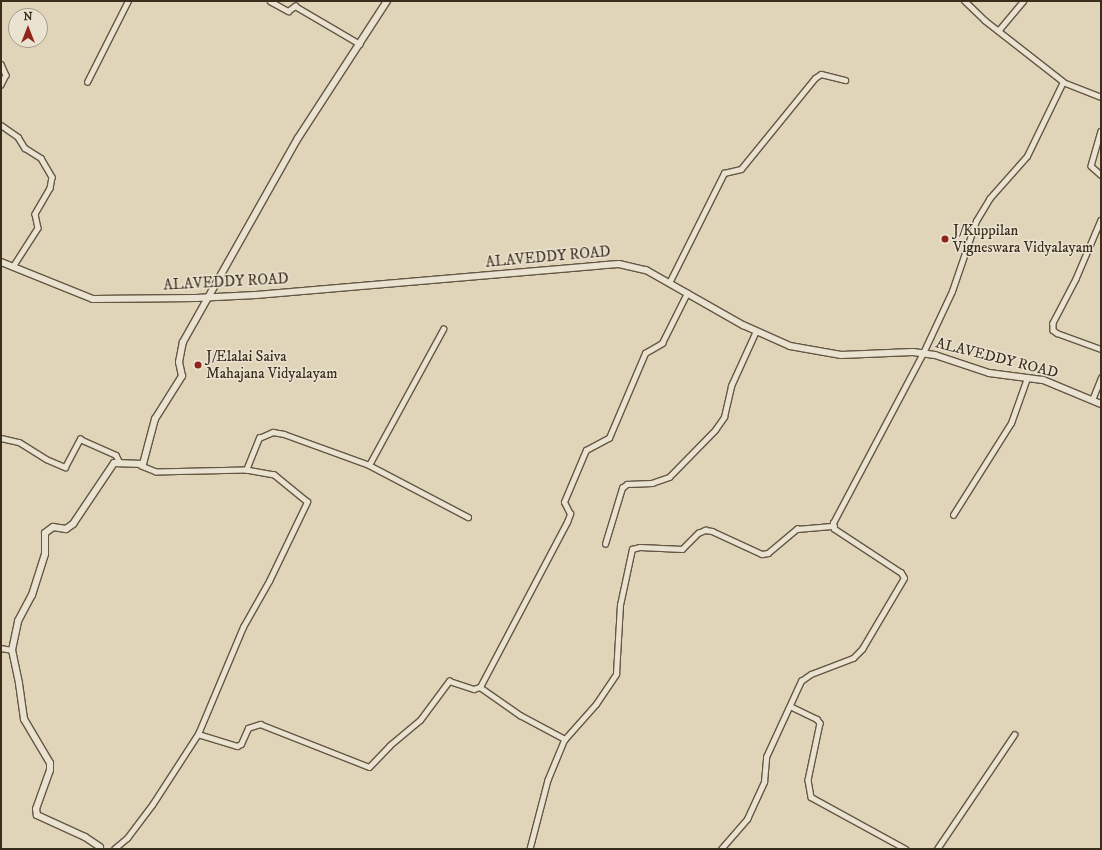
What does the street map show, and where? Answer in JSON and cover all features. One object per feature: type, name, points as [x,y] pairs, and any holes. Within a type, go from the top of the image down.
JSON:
[{"type":"street","points":[[87,82],[128,1]]},
{"type":"street","points":[[270,1],[288,11],[295,6],[360,44]]},
{"type":"street","points":[[141,466],[155,420],[182,376],[179,357],[183,342],[211,296],[298,138],[387,1]]},
{"type":"street","points":[[964,1],[998,31],[1063,82],[1101,97]]},
{"type":"street","points":[[998,31],[1023,1]]},
{"type":"street","points":[[1,64],[6,75],[1,85]]},
{"type":"street","points":[[669,283],[724,173],[741,168],[814,78],[821,74],[845,80]]},
{"type":"street","points":[[834,526],[848,491],[923,353],[952,291],[976,221],[990,199],[1027,156],[1063,82]]},
{"type":"street","points":[[1,125],[18,137],[25,148],[41,158],[52,177],[50,188],[35,214],[38,228],[13,267]]},
{"type":"street","points":[[1101,132],[1091,166],[1101,175]]},
{"type":"street","points":[[1101,220],[1076,279],[1053,324],[1053,330],[1101,349]]},
{"type":"street","name":"ALAVEDDY ROAD","points":[[1,262],[93,299],[196,298],[211,296],[256,295],[620,264],[646,270],[756,331],[790,346],[842,355],[923,353],[935,355],[989,372],[1043,380],[1101,404]]},
{"type":"street","points":[[198,734],[237,746],[241,744],[248,728],[260,724],[369,767],[389,746],[420,720],[450,681],[474,689],[480,687],[567,522],[570,514],[564,502],[586,450],[609,438],[645,353],[662,343],[687,293]]},
{"type":"street","points":[[369,465],[443,329]]},
{"type":"street","points":[[605,544],[622,488],[627,484],[652,483],[669,477],[715,430],[724,417],[731,386],[756,331]]},
{"type":"street","points":[[953,515],[1011,423],[1027,378]]},
{"type":"street","points":[[1092,400],[1101,378]]},
{"type":"street","points":[[246,470],[260,438],[273,432],[284,434],[369,465],[468,517]]},
{"type":"street","points":[[1,438],[19,442],[46,459],[65,467],[80,439],[116,455],[119,462]]},
{"type":"street","points":[[101,848],[85,837],[37,815],[36,809],[50,770],[50,763],[24,719],[19,683],[12,650],[18,621],[32,595],[45,554],[45,532],[53,527],[66,529],[73,524],[83,513],[101,481],[114,463],[119,462],[141,466],[156,472],[246,470],[274,475],[307,502],[269,581],[243,627],[198,734],[152,805],[127,838],[114,849]]},
{"type":"street","points":[[530,849],[548,780],[565,739],[596,704],[616,674],[620,605],[632,549],[682,549],[698,533],[705,530],[712,531],[762,554],[768,553],[797,529],[812,526],[834,526]]},
{"type":"street","points":[[721,849],[748,819],[764,782],[766,757],[801,681],[811,674],[853,658],[862,649],[904,578],[901,572],[834,529],[834,526]]},
{"type":"street","points":[[1,648],[12,650]]},
{"type":"street","points":[[480,687],[520,715],[565,739]]},
{"type":"street","points":[[790,706],[817,719],[820,723],[808,780],[811,797],[906,849]]},
{"type":"street","points":[[937,849],[1014,734]]},
{"type":"place","name":"J/Kuppilan Vigneswara Vidyalayam","points":[[945,239]]},
{"type":"place","name":"J/Elalai Saiva Mahajana Vidyalayam","points":[[198,365]]}]
